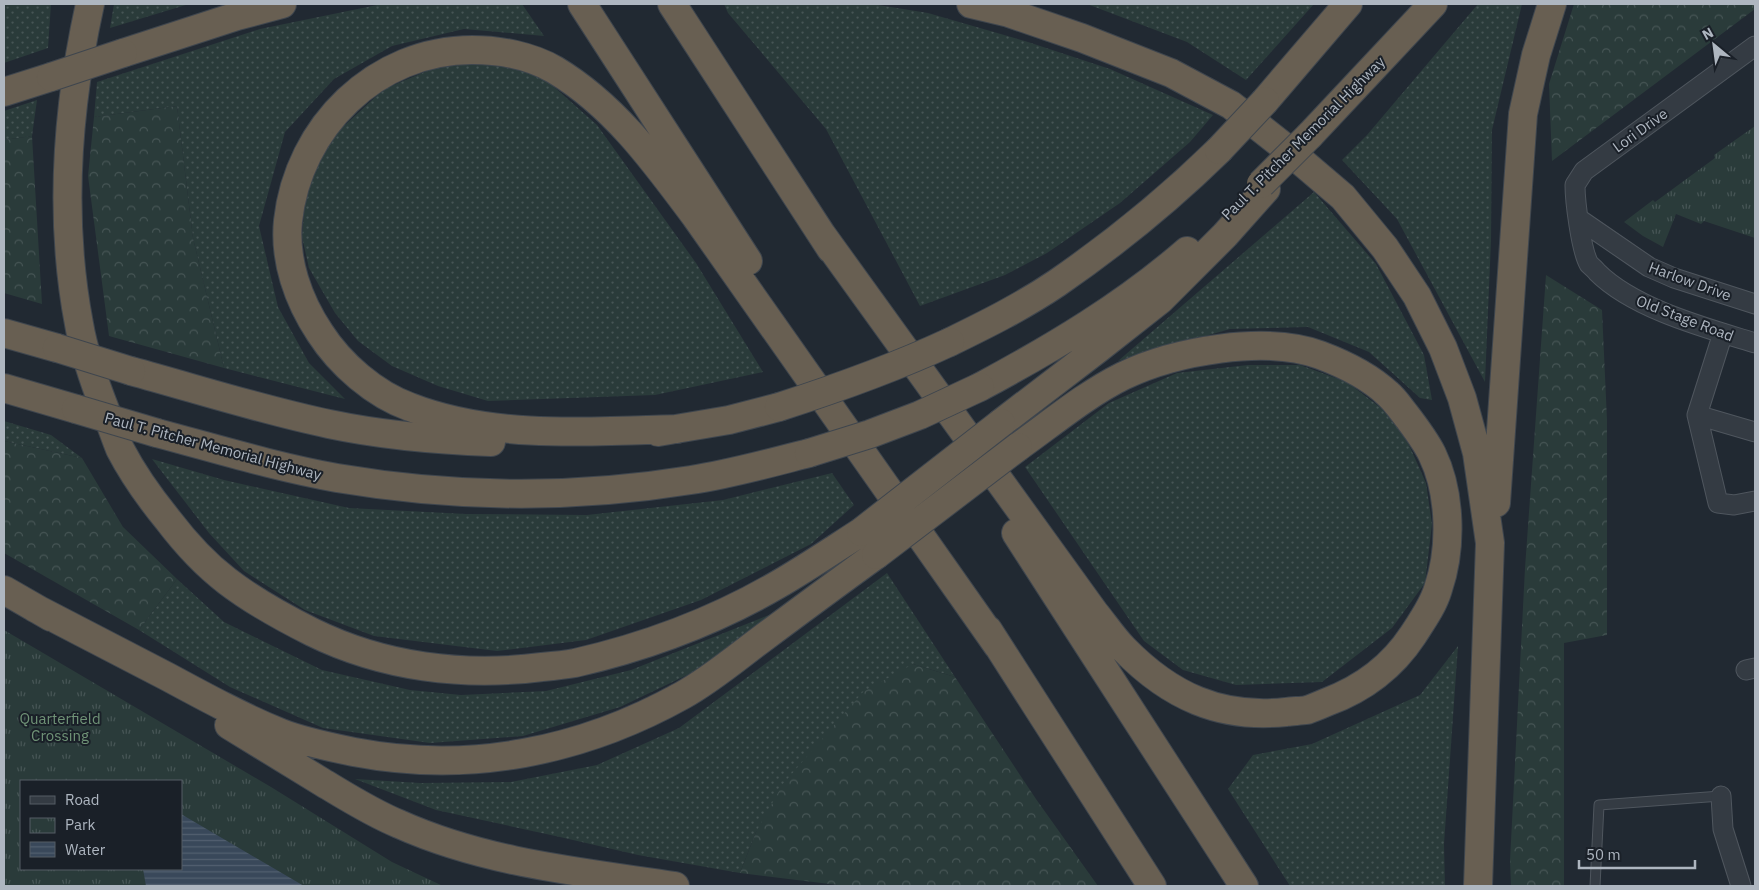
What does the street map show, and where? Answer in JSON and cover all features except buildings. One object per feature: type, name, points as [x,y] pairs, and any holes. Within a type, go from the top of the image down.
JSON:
[{"type":"highway","points":[[90,4],[84,30],[70,124],[67,197],[70,256],[79,325],[96,384],[120,449],[146,493],[180,536],[225,580],[275,613],[338,644],[405,664],[453,670],[511,671],[573,663],[642,644],[708,620],[776,586],[860,532],[1160,300],[1225,236],[1264,186]]},
{"type":"highway","points":[[4,92],[237,16],[282,4]]},
{"type":"highway","points":[[582,4],[1152,886]]},
{"type":"highway","points":[[672,4],[1244,886]]},
{"type":"highway","points":[[971,4],[1009,14],[1082,38],[1171,73],[1231,105],[1343,197],[1385,248],[1416,296],[1443,348],[1462,398],[1477,453],[1490,543],[1478,886]]},
{"type":"highway","points":[[4,333],[131,371],[284,413],[330,424],[390,434],[468,441],[534,442],[598,440],[729,420],[846,386],[898,366],[1014,309],[1056,284],[1099,253],[1180,188],[1265,101],[1348,4]]},
{"type":"highway","name":"Paul T. Pitcher Memorial Highway","points":[[4,388],[157,433],[276,465],[336,478],[391,486],[474,494],[544,494],[611,490],[692,480],[752,468],[809,453],[870,434],[912,418],[980,387],[1037,357],[1132,294],[1174,262],[1264,186],[1433,4]]},
{"type":"highway","points":[[1488,629],[1523,114],[1536,56],[1552,4]]},
{"type":"highway","points":[[677,429],[575,433],[486,427],[447,419],[408,407],[374,388],[347,367],[327,344],[309,316],[295,284],[289,257],[288,223],[294,183],[308,151],[331,118],[357,90],[388,71],[422,56],[455,50],[487,50],[523,56],[552,68],[585,90],[614,115],[646,150],[696,217],[998,646]]},
{"type":"highway","points":[[35,608],[229,709],[284,734],[333,748],[382,757],[428,761],[478,760],[538,751],[592,736],[638,718],[685,693],[731,662],[876,555],[1018,447],[1085,399],[1124,376],[1162,362],[1200,352],[1239,347],[1280,346],[1317,354],[1354,369],[1389,394],[1416,427],[1433,456],[1444,490],[1447,521],[1446,554],[1438,590],[1425,616],[1402,651],[1376,676],[1344,695],[1308,710],[1265,714],[1226,710],[1187,697],[1153,676],[1123,648],[1094,612],[822,235]]},
{"type":"highway","points":[[4,590],[354,801],[398,824],[485,855],[532,865],[675,886]]},
{"type":"street","name":"Lori Drive","points":[[1583,241],[1575,185],[1584,171],[1755,46]]},
{"type":"street","name":"Harlow Drive","points":[[1579,218],[1649,267],[1674,278],[1755,304]]},
{"type":"street","name":"Old Stage Road","points":[[1583,241],[1589,264],[1605,280],[1627,295],[1674,316],[1755,343]]},
{"type":"street","points":[[1723,333],[1697,415],[1718,502],[1734,505],[1755,500]]},
{"type":"street","points":[[1697,415],[1755,432]]},
{"type":"street","points":[[1720,796],[1723,829],[1741,886]]},
{"type":"lane","points":[[1595,886],[1598,804],[1720,796]]},
{"type":"green space","points":[[4,4],[51,4],[48,48],[4,63]]},
{"type":"green space","points":[[114,4],[189,4],[110,28]]},
{"type":"green space","points":[[382,4],[522,4],[544,36],[464,29],[392,46],[334,79],[285,132],[259,226],[278,307],[309,363],[345,399],[224,368],[193,238],[177,106],[94,117],[97,82],[260,29]]},
{"type":"green space","points":[[724,4],[872,4],[928,13],[1028,42],[1110,69],[1213,115],[1190,142],[1120,203],[1047,253],[1005,275],[920,306],[826,129],[728,13]]},
{"type":"green space","points":[[1087,4],[1314,4],[1246,80],[1187,42]]},
{"type":"green space","points":[[1478,4],[1522,4],[1492,130],[1491,241],[1485,382],[1397,219],[1342,160],[1367,135]]},
{"type":"green space","points":[[1574,4],[1755,4],[1755,9],[1552,161],[1549,84]]},
{"type":"green space","points":[[446,63],[506,66],[543,77],[597,125],[696,263],[763,372],[655,395],[488,401],[438,386],[392,366],[358,341],[335,313],[309,268],[302,237],[305,203],[314,171],[331,138],[384,89]]},
{"type":"green space","points":[[37,100],[32,136],[4,140],[4,111]]},
{"type":"green space","points":[[177,106],[193,238],[224,368],[109,336],[88,176],[94,117]]},
{"type":"green space","points":[[1755,126],[1755,238],[1704,221],[1701,224],[1676,214],[1663,247],[1643,236],[1624,222],[1653,200],[1655,202],[1715,158],[1714,155]]},
{"type":"green space","points":[[32,136],[42,304],[4,293],[4,140]]},
{"type":"green space","points":[[1314,192],[1376,264],[1424,355],[1432,400],[1420,398],[1369,352],[1308,327],[1230,329],[1118,361]]},
{"type":"green space","points":[[1546,275],[1602,310],[1607,420],[1607,635],[1564,643],[1564,886],[1511,886],[1510,861],[1525,568]]},
{"type":"green space","points":[[1248,365],[1300,365],[1347,382],[1381,408],[1400,431],[1409,445],[1426,483],[1432,524],[1425,583],[1392,628],[1322,682],[1236,685],[1183,670],[1144,641],[1025,467],[1109,403],[1177,373]]},
{"type":"green space","points":[[4,421],[51,435],[82,458],[4,441]]},
{"type":"green space","points":[[4,441],[82,458],[123,527],[177,579],[139,630],[4,553]]},
{"type":"green space","points":[[152,459],[224,480],[349,508],[466,514],[587,515],[723,500],[832,473],[854,505],[811,544],[701,600],[586,640],[497,651],[374,636],[305,610],[244,571],[209,533]]},
{"type":"green space","points":[[887,573],[955,677],[913,664],[756,832],[740,873],[638,855],[436,810],[355,779],[420,783],[511,782],[597,765],[679,728]]},
{"type":"green space","points":[[177,579],[224,622],[322,670],[410,690],[461,695],[546,691],[631,670],[784,609],[702,668],[620,707],[523,736],[430,743],[323,728],[230,687],[139,630]]},
{"type":"green space","name":"Quarterfield Crossing","points":[[4,630],[271,787],[392,862],[443,886],[4,886]]},
{"type":"green space","points":[[1458,646],[1444,844],[1445,886],[1290,886],[1228,789],[1253,755],[1312,744],[1420,695]]},
{"type":"green space","points":[[913,664],[955,677],[1036,799],[1098,886],[846,886],[740,873],[756,832],[783,784],[863,692]]},
{"type":"water","points":[[182,815],[304,886],[146,886],[143,870],[182,870]]}]
